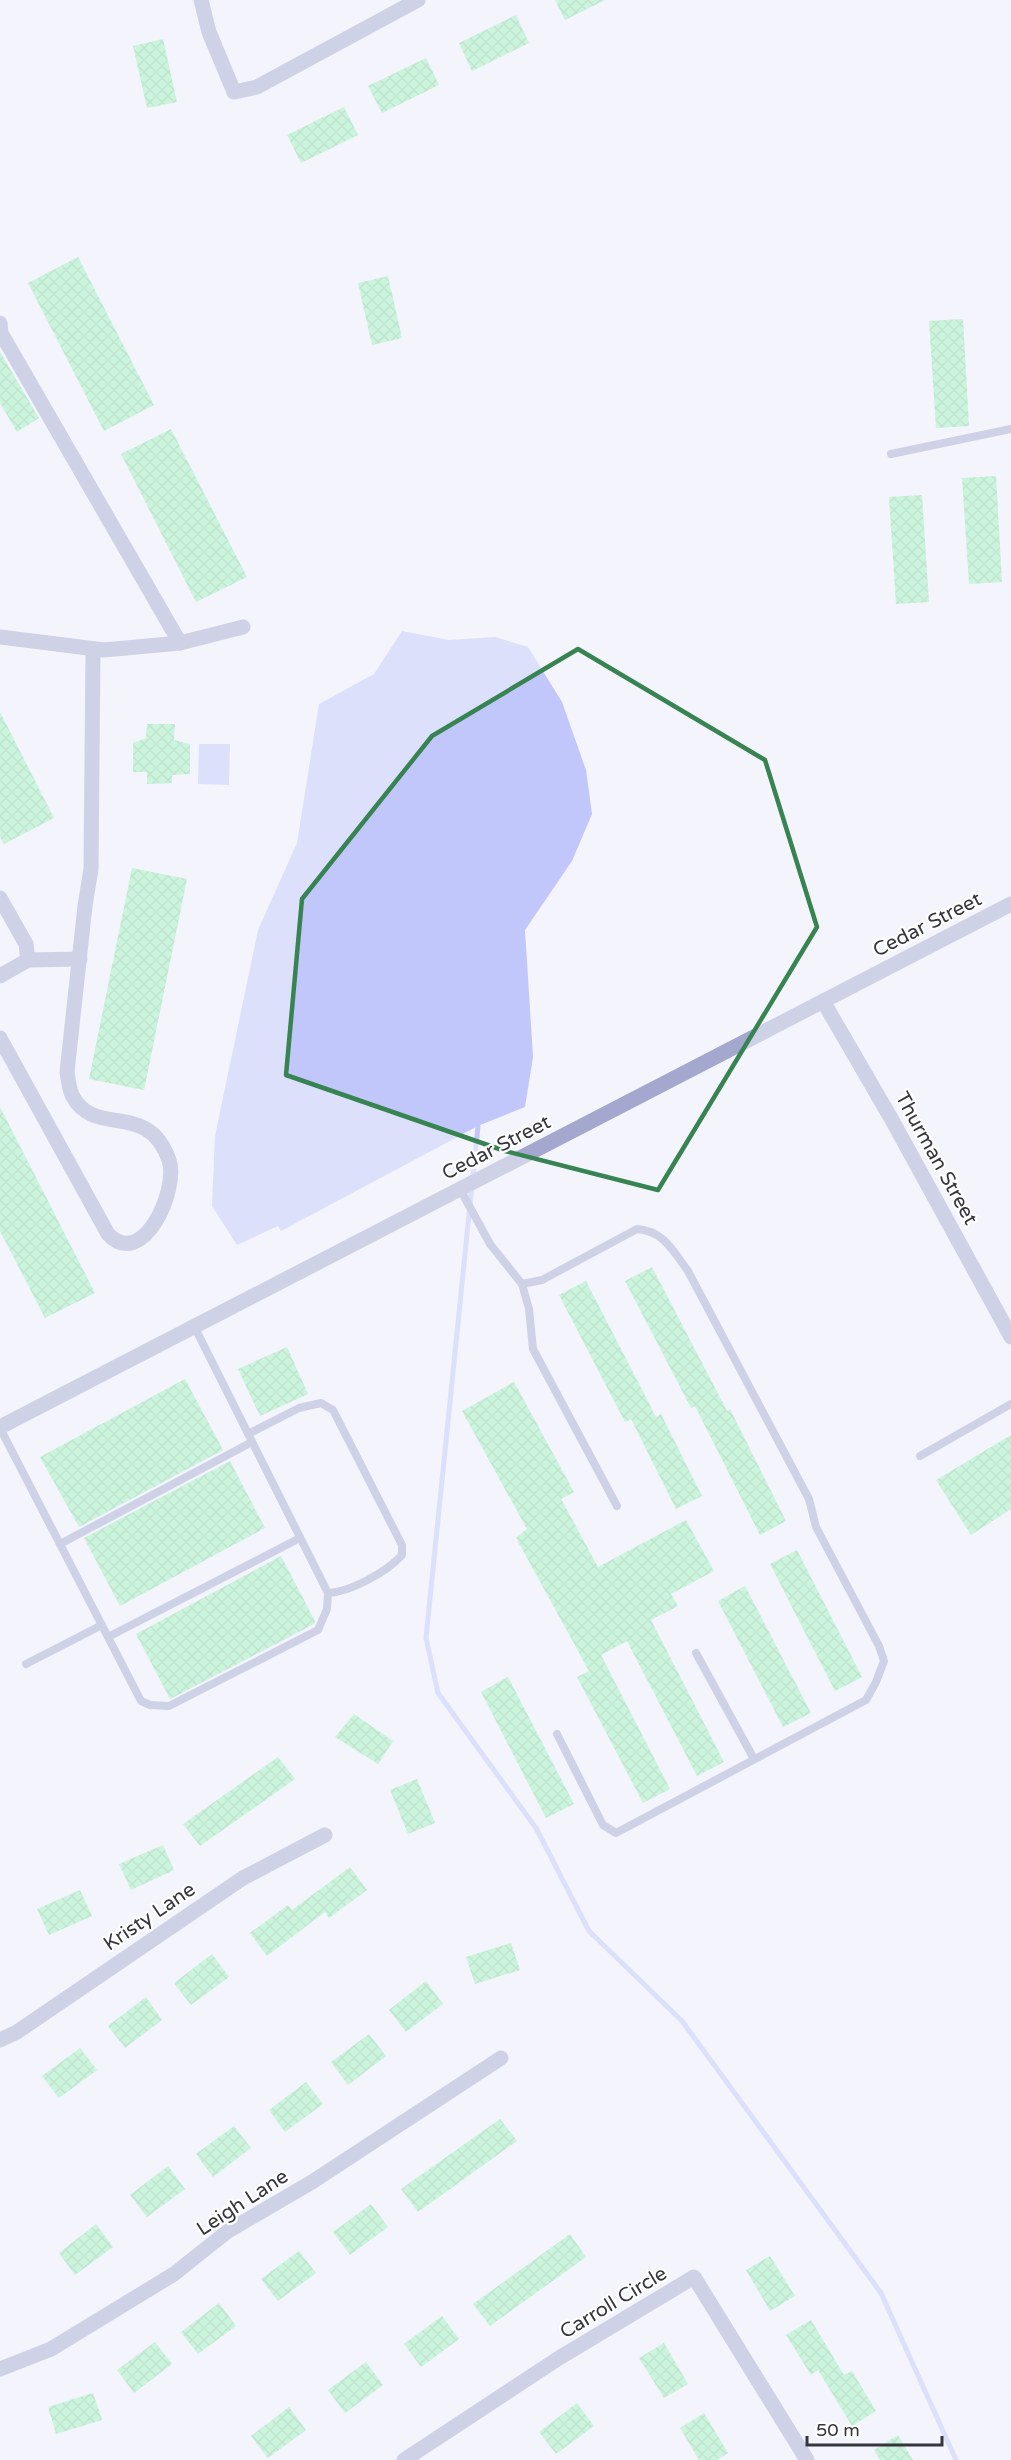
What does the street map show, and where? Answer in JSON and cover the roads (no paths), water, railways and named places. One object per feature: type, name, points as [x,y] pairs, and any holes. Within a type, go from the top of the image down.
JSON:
[{"type":"street","points":[[201,0],[209,32],[234,92],[257,87],[418,0]]},
{"type":"street","points":[[0,323],[1,333],[180,643]]},
{"type":"street","points":[[0,637],[93,650],[180,643],[243,627]]},
{"type":"street","points":[[0,1038],[108,1234],[116,1242],[135,1243],[146,1235],[163,1209],[171,1185],[170,1162],[163,1145],[150,1131],[136,1123],[94,1117],[81,1108],[71,1094],[67,1072],[91,869],[93,650]]},
{"type":"street","points":[[0,898],[26,944],[28,960]]},
{"type":"street","name":"Cedar Street","points":[[0,1428],[1011,904]]},
{"type":"street","points":[[0,976],[28,960],[80,959]]},
{"type":"street","name":"Thurman Street","points":[[823,1001],[892,1120],[1011,1337]]},
{"type":"street","name":"Kristy Lane","points":[[0,2040],[17,2032],[243,1878],[325,1834]]},
{"type":"street","name":"Leigh Lane","points":[[0,2369],[51,2349],[174,2274],[228,2231],[312,2182],[501,2058]]},
{"type":"street","name":"Carroll Circle","points":[[404,2460],[559,2358],[694,2277],[807,2460]]},
{"type":"lane","points":[[891,454],[1011,429]]},
{"type":"lane","points":[[460,1189],[490,1244],[522,1284],[529,1309],[533,1349],[617,1506]]},
{"type":"lane","points":[[522,1284],[542,1280],[637,1230],[651,1230],[667,1243],[688,1271],[809,1498],[816,1527],[879,1646],[884,1661],[866,1700],[616,1833],[603,1825],[557,1734]]},
{"type":"lane","points":[[0,1428],[141,1701],[150,1705],[170,1706],[318,1630],[327,1609],[328,1593],[194,1326]]},
{"type":"lane","points":[[60,1544],[250,1438],[299,1408],[321,1403],[333,1410],[402,1545],[402,1555],[393,1565],[340,1592],[328,1593]]},
{"type":"lane","points":[[920,1456],[1011,1404]]},
{"type":"lane","points":[[108,1637],[300,1538]]},
{"type":"lane","points":[[27,1664],[102,1625]]},
{"type":"lane","points":[[696,1653],[754,1760]]},
{"type":"water","points":[[402,631],[449,640],[495,637],[528,647],[562,702],[586,770],[592,814],[572,861],[525,930],[533,1057],[525,1107],[478,1126],[281,1231],[278,1226],[237,1245],[212,1206],[215,1136],[258,930],[297,843],[319,704],[374,674]]},
{"type":"water","points":[[199,744],[230,744],[229,785],[198,784]]},
{"type":"waterway","points":[[478,1126],[426,1638],[438,1693],[536,1828],[589,1931],[682,2021],[881,2293],[956,2460]]}]
